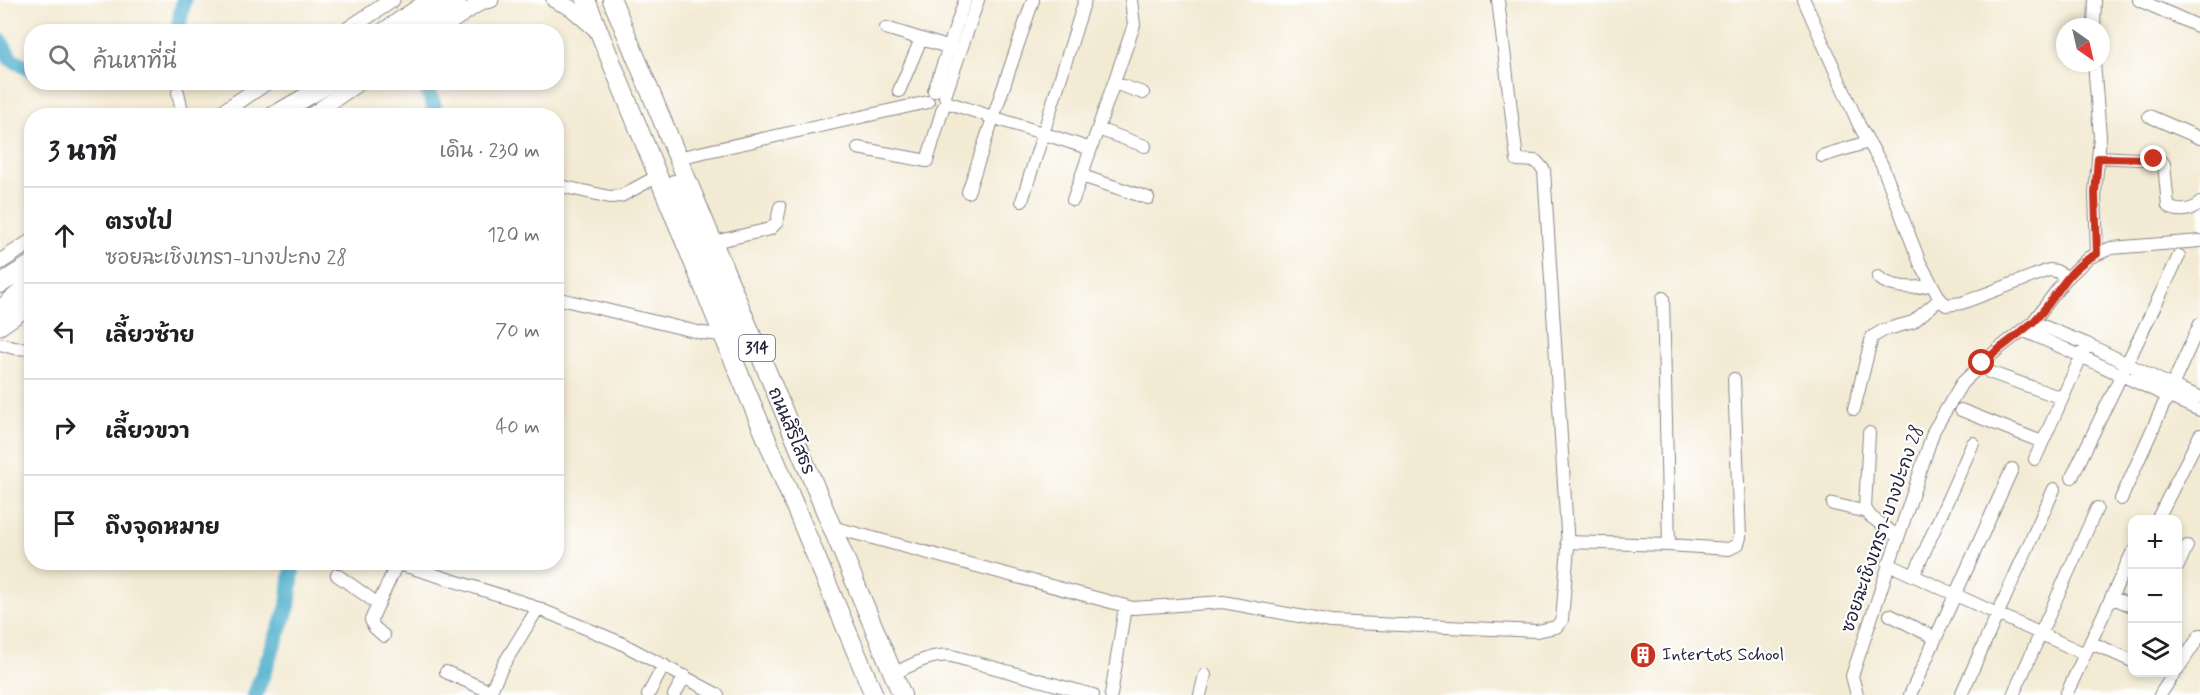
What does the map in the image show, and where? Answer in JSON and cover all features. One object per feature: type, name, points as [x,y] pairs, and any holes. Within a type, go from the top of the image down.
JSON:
[{"type":"highway","points":[[396,24],[431,0]]},
{"type":"highway","points":[[422,24],[457,0]]},
{"type":"highway","name":"ถนนสิริโสธร","points":[[586,0],[666,179],[723,335],[874,695]]},
{"type":"highway","points":[[596,0],[609,26],[666,179],[737,332],[794,438]]},
{"type":"highway","name":"ถนนสิริโสธร","points":[[612,0],[902,695]]},
{"type":"highway","points":[[277,108],[299,90]]},
{"type":"highway","points":[[287,108],[318,90]]},
{"type":"highway","points":[[0,284],[24,269]]},
{"type":"highway","points":[[0,302],[24,287]]},
{"type":"highway","points":[[0,310],[24,289]]},
{"type":"main road","points":[[355,24],[392,0]]},
{"type":"main road","points":[[554,0],[571,8],[600,33]]},
{"type":"main road","points":[[448,24],[485,1]]},
{"type":"main road","points":[[230,108],[255,90]]},
{"type":"main road","points":[[322,108],[348,90]]},
{"type":"main road","points":[[0,262],[24,246]]},
{"type":"main road","points":[[0,327],[24,310]]},
{"type":"street","points":[[956,49],[965,0]]},
{"type":"street","points":[[858,148],[927,161],[939,100],[956,49],[978,0]]},
{"type":"street","points":[[968,192],[1033,0]]},
{"type":"street","points":[[1022,201],[1085,0]]},
{"type":"street","points":[[1073,200],[1134,25],[1131,0]]},
{"type":"street","points":[[832,527],[1125,607],[1152,608],[1204,601],[1223,602],[1330,622],[1537,631],[1556,627],[1562,620],[1567,542],[1544,170],[1536,161],[1517,160],[1498,0]]},
{"type":"street","points":[[1804,0],[1868,142],[1882,165],[1920,263],[1940,299],[1946,305],[1962,303],[2049,270],[2067,277]]},
{"type":"street","points":[[2094,18],[2095,0]]},
{"type":"street","points":[[2139,0],[2200,27]]},
{"type":"street","points":[[886,28],[956,49]]},
{"type":"street","points":[[899,91],[921,39]]},
{"type":"street","points":[[2095,72],[2100,136],[2095,193],[2097,254]]},
{"type":"street","points":[[1114,83],[1143,93]]},
{"type":"street","points":[[178,92],[181,108]]},
{"type":"street","points":[[677,158],[939,100],[1091,149]]},
{"type":"street","points":[[2149,116],[2200,138]]},
{"type":"street","points":[[1098,129],[1145,146]]},
{"type":"street","points":[[1822,156],[1868,142]]},
{"type":"street","points":[[2098,158],[2159,160],[2164,164],[2168,206],[2173,209],[2188,210],[2200,203]]},
{"type":"street","points":[[1082,176],[1148,198]]},
{"type":"street","points":[[564,187],[621,196],[666,179]]},
{"type":"street","points":[[714,242],[770,229],[777,222],[780,207]]},
{"type":"street","name":"ซอยฉะเชิงเทรา-บางปะกง 28","points":[[1857,695],[1852,676],[1888,564],[1934,430],[1962,382],[2032,322],[2067,277],[2088,258],[2111,248],[2200,241]]},
{"type":"street","points":[[2072,477],[2180,256]]},
{"type":"street","points":[[1878,277],[1884,282],[1917,288],[1931,284]]},
{"type":"street","points":[[1663,298],[1669,544]]},
{"type":"street","points":[[1854,409],[1872,338],[1884,330],[1913,322],[1940,299]]},
{"type":"street","points":[[564,300],[702,333],[723,335]]},
{"type":"street","points":[[2032,322],[2084,349],[2122,376],[2170,391],[2200,397]]},
{"type":"street","points":[[2121,499],[2200,324]]},
{"type":"street","points":[[2022,330],[2128,365],[2200,410]]},
{"type":"street","points":[[0,344],[24,349]]},
{"type":"street","points":[[2035,459],[2084,349]]},
{"type":"street","points":[[1989,372],[2062,398]]},
{"type":"street","points":[[1567,542],[1669,544],[1730,549],[1738,544],[1740,537],[1734,379]]},
{"type":"street","points":[[1961,410],[2042,442]]},
{"type":"street","points":[[1867,512],[1865,508],[1869,433]]},
{"type":"street","points":[[2160,515],[2200,435]]},
{"type":"street","points":[[1914,575],[1973,442]]},
{"type":"street","points":[[1910,695],[2012,468]]},
{"type":"street","points":[[1961,695],[2054,489]]},
{"type":"street","points":[[1833,504],[1867,512],[1898,537]]},
{"type":"street","points":[[2013,695],[2097,508]]},
{"type":"street","points":[[2182,557],[2187,546]]},
{"type":"street","points":[[1888,564],[2085,654]]},
{"type":"street","points":[[2066,695],[2128,565]]},
{"type":"street","points":[[384,636],[374,627],[371,620],[394,570]]},
{"type":"street","points":[[441,570],[619,642],[718,695]]},
{"type":"street","points":[[337,575],[378,604]]},
{"type":"street","points":[[2113,597],[2128,604]]},
{"type":"street","points":[[1111,695],[1125,607]]},
{"type":"street","points":[[446,672],[490,694],[502,667],[538,608]]},
{"type":"street","points":[[1890,615],[1935,638]]},
{"type":"street","points":[[2182,663],[2200,635]]},
{"type":"street","points":[[2092,643],[2128,659]]},
{"type":"street","points":[[893,674],[923,659],[944,655],[1092,695]]},
{"type":"street","points":[[648,695],[664,665]]},
{"type":"street","points":[[1200,695],[1205,675]]},
{"type":"street","points":[[674,695],[685,676]]},
{"type":"street","points":[[2160,695],[2172,677]]},
{"type":"waterway","points":[[179,24],[184,0]]},
{"type":"waterway","points":[[0,41],[11,59],[24,66]]},
{"type":"waterway","points":[[427,90],[434,108]]},
{"type":"waterway","points":[[255,695],[288,606],[292,570]]},
{"type":"place","name":"Intertots School","points":[[1643,655]]},
{"type":"route","points":[[1982,363],[2040,315],[2064,281],[2088,258],[2097,254],[2095,193],[2098,158],[2154,159]]}]
